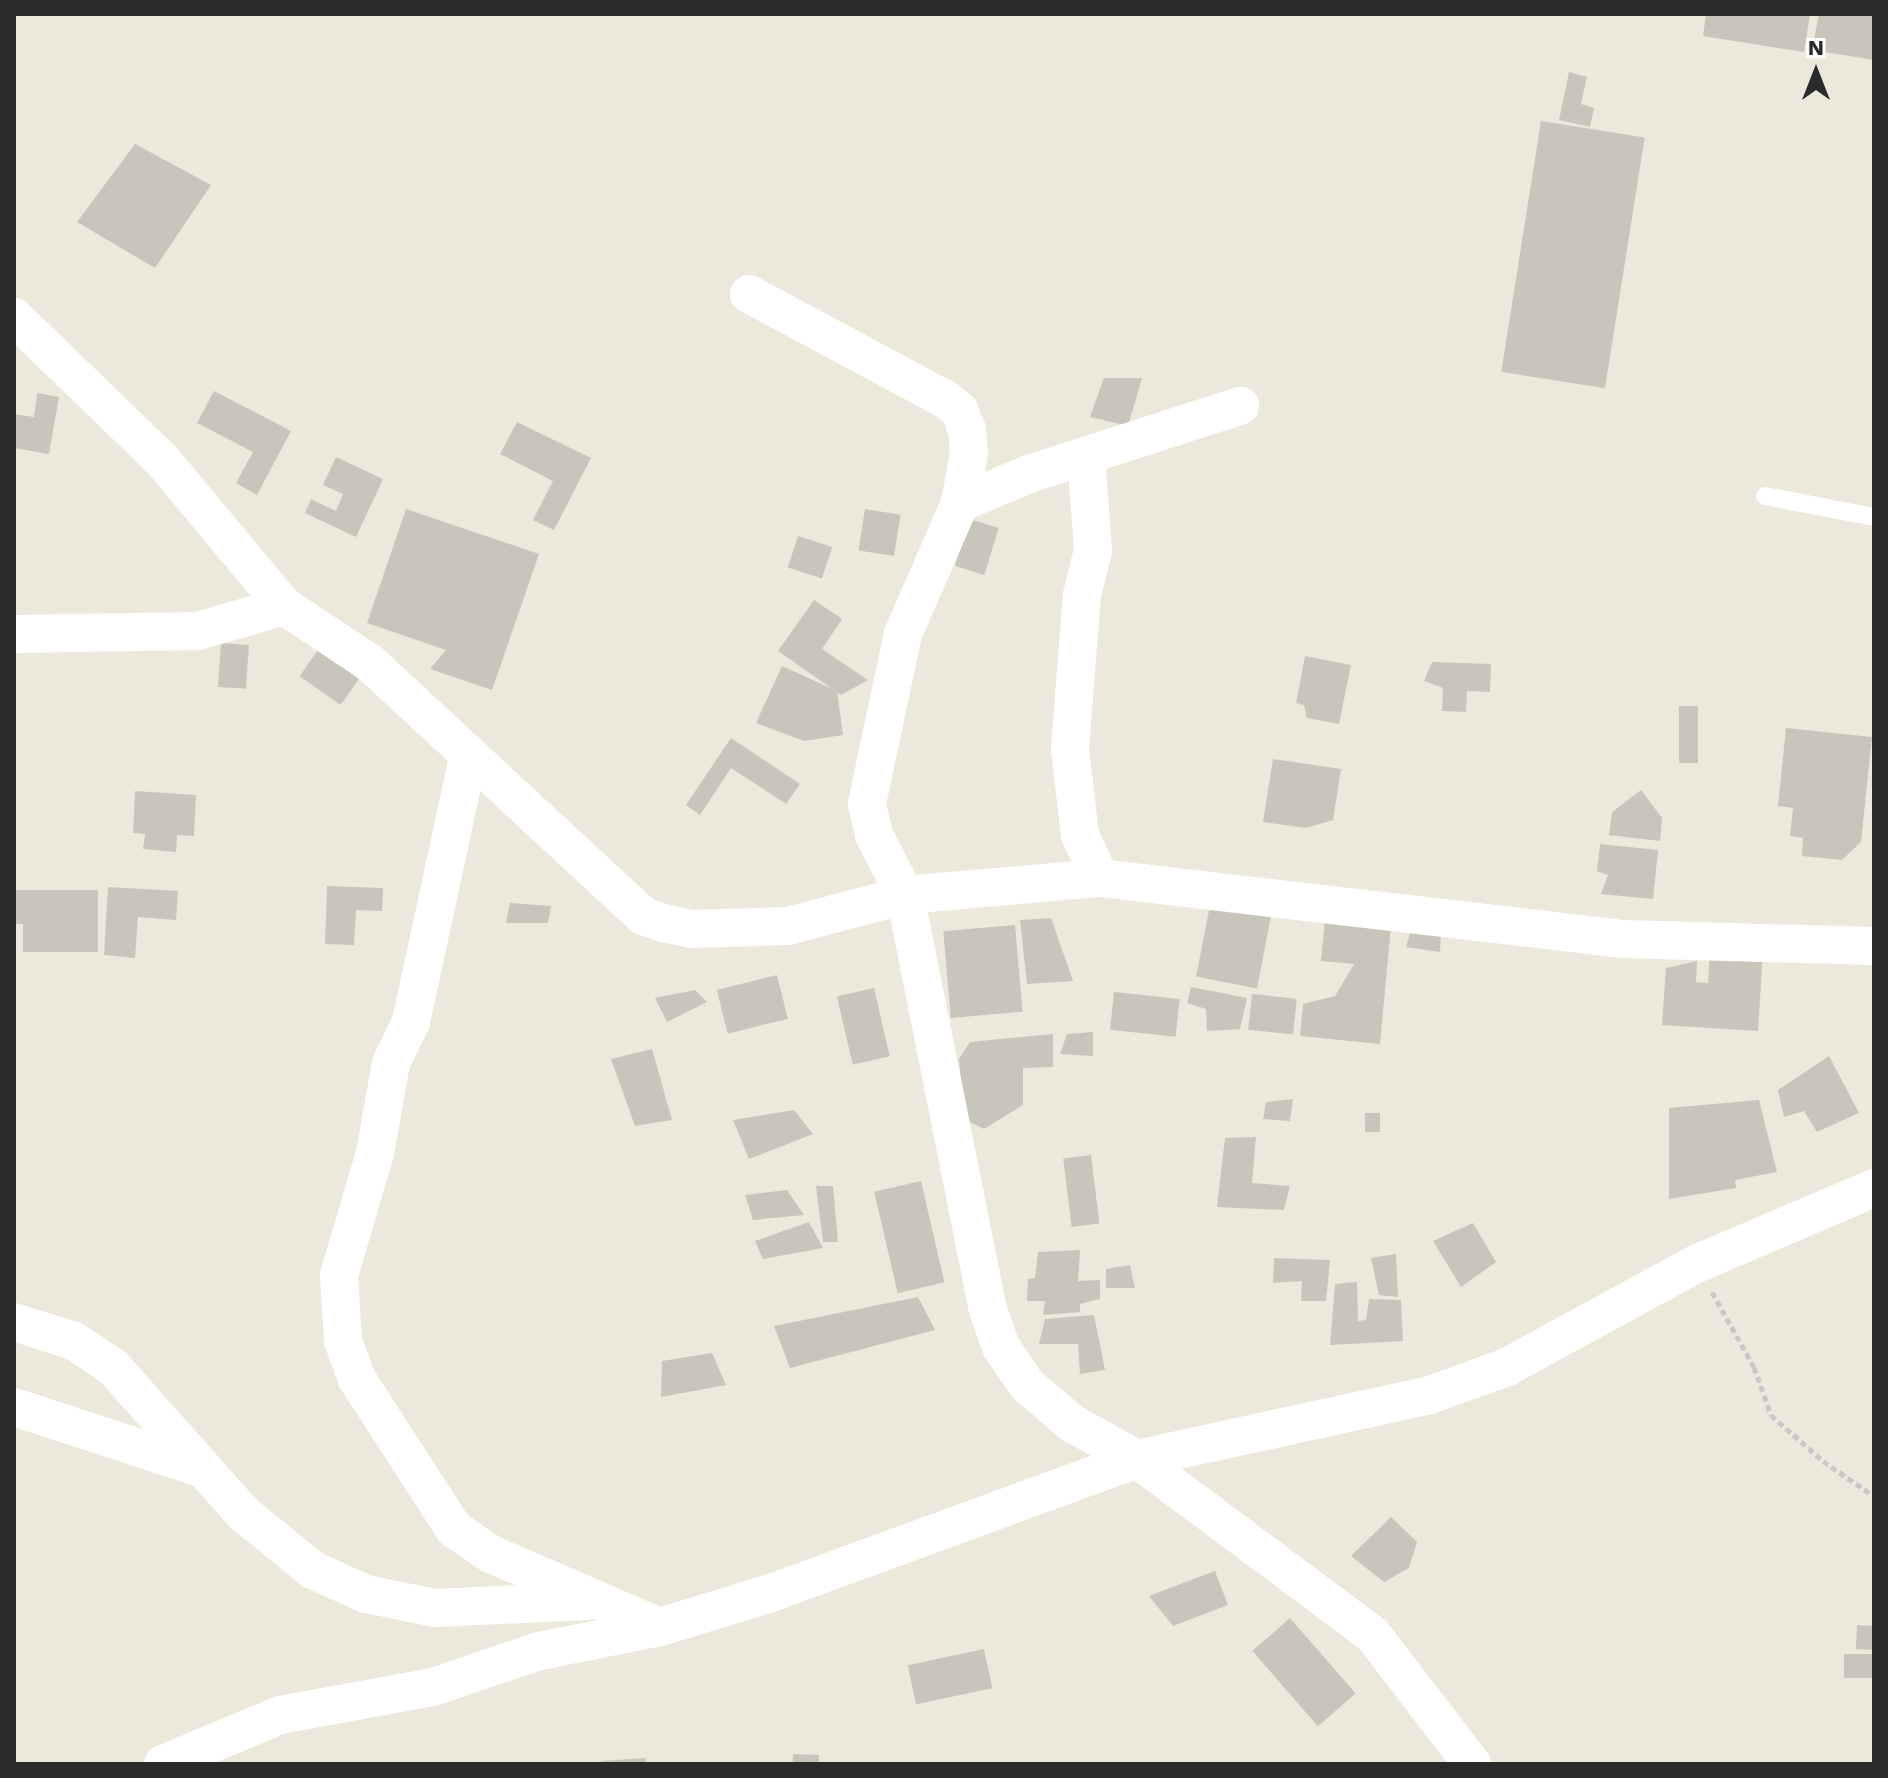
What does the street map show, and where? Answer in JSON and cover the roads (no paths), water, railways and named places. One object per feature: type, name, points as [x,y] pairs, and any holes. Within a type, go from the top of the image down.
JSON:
[{"type":"street","points":[[749,294],[959,410],[969,452],[960,503],[906,624],[869,781],[867,804],[874,835],[905,895],[987,1307],[1001,1347],[1027,1385],[1073,1424],[1137,1459],[1373,1635],[1472,1764]]},
{"type":"street","points":[[14,317],[163,461],[284,606],[370,663],[468,758],[643,916],[663,923],[691,929],[788,926],[905,895],[1100,878],[1623,939],[1874,946]]},
{"type":"street","points":[[960,503],[1086,456],[1240,406]]},
{"type":"street","points":[[1086,456],[1093,550],[1082,595],[1070,749],[1080,835],[1100,878]]},
{"type":"street","points":[[14,634],[198,631],[284,606]]},
{"type":"street","points":[[468,758],[411,1022],[391,1063],[375,1153],[339,1275],[343,1341],[357,1379],[454,1529],[491,1554],[660,1627]]},
{"type":"street","points":[[163,1764],[314,1706],[433,1687],[539,1651],[660,1627],[799,1583],[1137,1459],[1427,1396],[1507,1367],[1696,1264],[1874,1188]]},
{"type":"street","points":[[14,1322],[74,1341],[113,1367],[203,1468],[280,1547],[366,1594],[465,1609],[597,1600]]},
{"type":"street","points":[[14,1407],[203,1468]]},
{"type":"lane","points":[[1765,496],[1874,517]]}]
